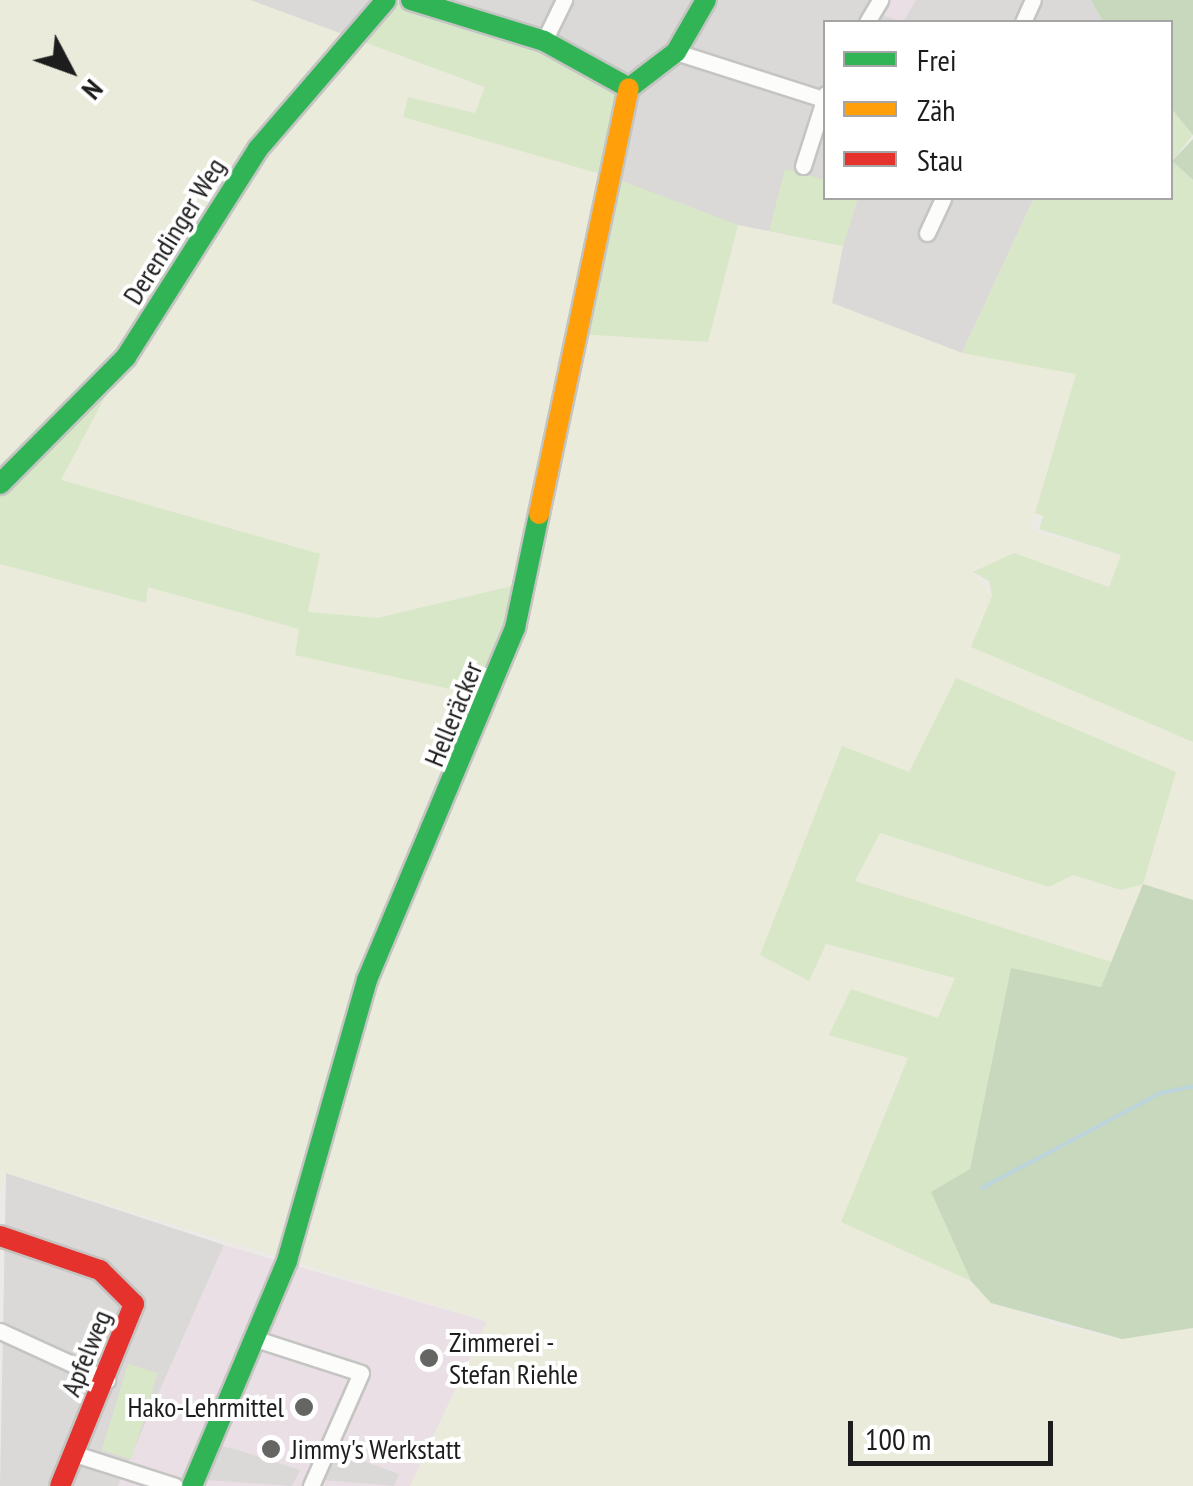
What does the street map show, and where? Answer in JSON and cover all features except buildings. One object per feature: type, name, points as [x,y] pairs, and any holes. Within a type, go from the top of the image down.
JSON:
[{"type":"street","name":"Derendinger Weg","points":[[0,484],[126,358],[258,149],[386,0]]},
{"type":"street","points":[[411,0],[544,42],[629,88],[676,52],[706,0]]},
{"type":"street","points":[[544,42],[564,0]]},
{"type":"street","points":[[676,52],[823,96]]},
{"type":"street","name":"Helleräcker","points":[[192,1486],[256,1339],[367,980],[515,628],[629,88]]},
{"type":"street","points":[[804,166],[823,100]]},
{"type":"street","points":[[927,233],[942,200]]},
{"type":"street","name":"Apfelweg","points":[[0,1236],[73,1257],[125,1286],[132,1322],[60,1486]]},
{"type":"street","points":[[0,1331],[107,1380]]},
{"type":"street","points":[[256,1339],[361,1374],[311,1486]]},
{"type":"street","points":[[75,1454],[175,1486]]},
{"type":"shaded area","points":[[250,0],[386,0],[353,38]]},
{"type":"shaded area","points":[[411,0],[1091,0],[1102,20],[823,20],[823,200],[1033,200],[962,353],[831,303],[842,246],[707,219],[611,177]]},
{"type":"shaded area","points":[[880,0],[916,0],[904,20],[873,12]]},
{"type":"shaded area","points":[[6,1173],[224,1245],[118,1486],[0,1486]]},
{"type":"shaded area","points":[[224,1245],[488,1322],[410,1486],[118,1486]]},
{"type":"shaded area","points":[[221,1446],[300,1470],[292,1486],[206,1480]]},
{"type":"shaded area","points":[[335,1451],[399,1474],[394,1486],[322,1480]]},
{"type":"green space","points":[[0,0],[250,0],[485,87],[476,113],[408,97],[404,116],[611,177],[707,342],[738,225],[843,246],[832,303],[962,353],[1076,373],[1030,530],[1121,555],[1110,587],[1013,553],[974,573],[992,596],[972,647],[1193,742],[1193,900],[1143,885],[1111,962],[855,882],[879,833],[1049,887],[1073,875],[1121,890],[909,772],[842,746],[809,981],[826,944],[955,978],[939,1018],[829,1034],[908,1058],[841,1222],[971,1281],[992,1303],[1068,1328],[1122,1339],[1193,1328],[1193,1486],[410,1486],[487,1321],[6,1173],[0,1192],[0,564],[145,603],[148,587],[300,629],[295,654],[491,698],[524,583],[377,618],[307,612],[319,554],[60,480],[123,363],[0,484]]},
{"type":"green space","points":[[386,0],[544,41],[629,88],[612,177],[738,225],[708,342],[578,334],[611,177],[403,117],[408,97],[475,113],[485,87],[353,38]]},
{"type":"green space","points":[[1091,0],[1193,0],[1193,135],[1173,110],[1173,20],[1102,20]]},
{"type":"green space","points":[[1173,110],[1193,135],[1173,160]]},
{"type":"green space","points":[[1193,139],[1193,180],[1173,160]]},
{"type":"green space","points":[[1173,162],[1193,180],[1193,742],[971,647],[992,596],[989,581],[973,572],[1014,553],[1109,587],[1121,555],[1039,529],[1043,516],[1035,513],[1076,374],[962,353],[1033,200],[1173,200]]},
{"type":"green space","points":[[785,169],[823,179],[823,200],[857,200],[843,246],[769,231]]},
{"type":"green space","points":[[126,357],[61,480],[320,554],[308,612],[377,618],[525,583],[491,698],[295,655],[299,629],[148,587],[146,603],[0,564],[0,484]]},
{"type":"green space","points":[[956,678],[1176,772],[1143,884],[1121,890],[1073,875],[1049,887],[880,833],[855,881],[1111,962],[1101,987],[1011,969],[970,1170],[931,1192],[971,1281],[841,1222],[908,1058],[829,1035],[851,989],[938,1018],[955,978],[826,944],[809,981],[760,955],[842,746],[909,772]]},
{"type":"green space","points":[[1143,884],[1193,900],[1193,1328],[1122,1339],[991,1303],[971,1281],[931,1192],[970,1169],[1011,968],[1101,987]]},
{"type":"green space","points":[[128,1364],[158,1373],[131,1459],[102,1450]]},
{"type":"waterway","points":[[982,1188],[1161,1093],[1193,1086]]},
{"type":"traffic: fast","points":[[0,484],[126,357],[258,149],[386,0]]},
{"type":"traffic: fast","points":[[411,0],[544,41],[629,88],[676,52],[706,0]]},
{"type":"traffic: fast","points":[[192,1486],[287,1261],[367,980],[515,628],[539,514]]},
{"type":"traffic: slow","points":[[539,514],[629,88]]},
{"type":"traffic: jam","points":[[0,1236],[100,1270],[134,1304],[60,1486]]},
{"type":"place","name":"Zimmerei - Stefan Riehle","points":[[429,1358]]},
{"type":"place","name":"Hako-Lehrmittel","points":[[304,1407]]},
{"type":"place","name":"Jimmy's Werkstatt","points":[[271,1449]]}]
